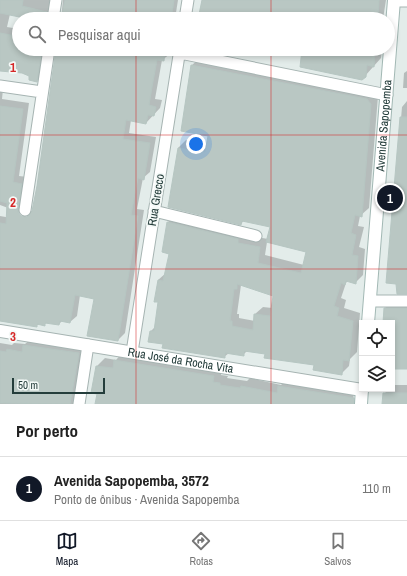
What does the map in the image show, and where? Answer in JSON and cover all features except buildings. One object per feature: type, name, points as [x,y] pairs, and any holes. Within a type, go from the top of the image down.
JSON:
[{"type":"street","points":[[54,12],[56,0]]},
{"type":"street","points":[[186,12],[188,0]]},
{"type":"street","points":[[394,0],[407,1]]},
{"type":"street","name":"Avenida Sapopemba","points":[[393,12],[394,0]]},
{"type":"street","points":[[25,210],[48,56]]},
{"type":"street","name":"Rua Grecco","points":[[132,352],[179,56]]},
{"type":"street","points":[[204,56],[387,95]]},
{"type":"street","name":"Avenida Sapopemba","points":[[368,320],[390,56]]},
{"type":"street","points":[[0,86],[42,92]]},
{"type":"street","points":[[154,211],[256,236]]},
{"type":"street","points":[[370,301],[407,301]]},
{"type":"street","name":"Rua José da Rocha Vita","points":[[0,331],[359,389]]},
{"type":"street","points":[[79,404],[88,345]]},
{"type":"street","points":[[361,404],[362,392]]},
{"type":"place","name":"Avenida Sapopemba, 3572","points":[[390,198]]}]
